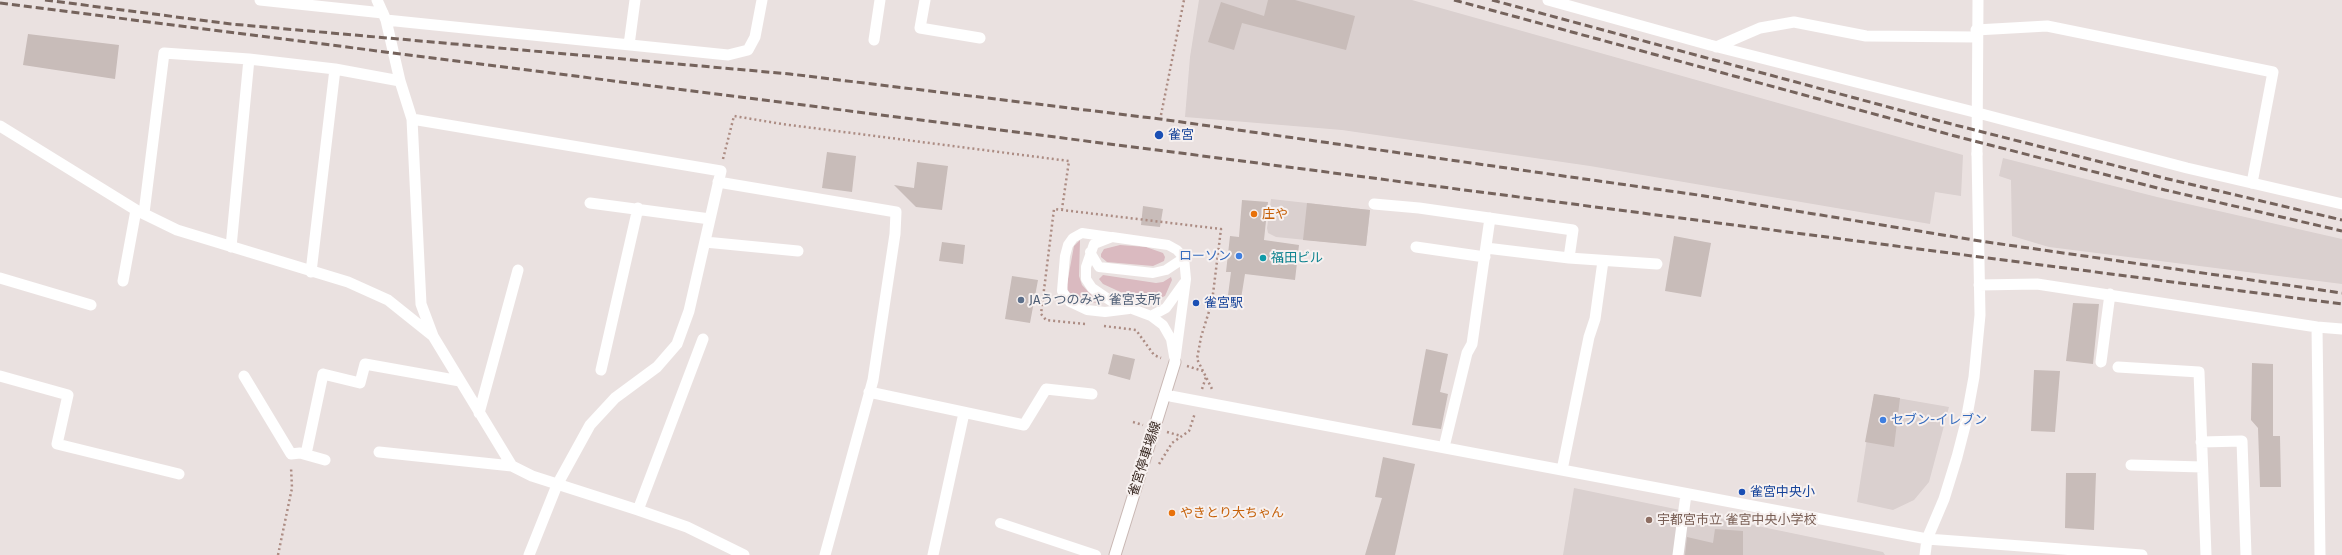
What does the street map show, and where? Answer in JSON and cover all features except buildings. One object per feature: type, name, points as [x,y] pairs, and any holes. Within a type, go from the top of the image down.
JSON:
[{"type":"street","points":[[260,0],[629,45],[728,55],[748,50],[755,37],[762,0]]},
{"type":"street","points":[[377,0],[384,16],[400,81],[412,119],[421,304],[433,336],[512,466]]},
{"type":"street","points":[[629,45],[635,0]]},
{"type":"street","points":[[874,40],[880,0]]},
{"type":"street","points":[[925,0],[920,28],[980,38]]},
{"type":"street","points":[[1548,0],[1716,47],[1978,113],[2187,168],[2342,204]]},
{"type":"street","points":[[1925,555],[1927,540],[1944,499],[1965,426],[1974,377],[1980,314],[1976,34],[1978,0]]},
{"type":"street","points":[[1716,47],[1760,28],[1794,22],[1866,36],[1976,34],[2047,26],[2273,72],[2252,183]]},
{"type":"street","points":[[123,281],[140,211],[164,53],[249,59],[335,69],[400,81]]},
{"type":"street","points":[[231,247],[249,59]]},
{"type":"street","points":[[311,272],[335,69]]},
{"type":"street","points":[[412,119],[721,171],[689,311],[677,344],[657,367],[615,398],[590,425],[556,485],[529,555]]},
{"type":"street","points":[[0,126],[140,211],[177,230],[348,282],[388,300],[433,336]]},
{"type":"street","points":[[718,182],[896,212],[893,242],[870,392],[825,555]]},
{"type":"street","points":[[590,203],[638,208],[710,219]]},
{"type":"street","points":[[1374,204],[1573,230],[1569,258]]},
{"type":"street","points":[[601,370],[638,208]]},
{"type":"street","points":[[1444,447],[1467,352],[1472,344],[1490,218]]},
{"type":"street","points":[[705,242],[798,251]]},
{"type":"street","points":[[1416,247],[1657,264]]},
{"type":"street","points":[[1562,470],[1589,337],[1595,319],[1603,261]]},
{"type":"street","points":[[479,413],[518,270]]},
{"type":"street","points":[[0,278],[91,305]]},
{"type":"street","points":[[1980,285],[2037,284],[2317,327],[2342,329]]},
{"type":"street","points":[[2101,362],[2110,294]]},
{"type":"street","points":[[2317,327],[2320,555]]},
{"type":"street","points":[[638,510],[703,339]]},
{"type":"street","name":"雀宮停車場線","points":[[1115,555],[1175,362]]},
{"type":"street","points":[[306,454],[323,374],[360,384],[365,364],[460,381]]},
{"type":"street","points":[[2118,367],[2199,372],[2206,555]]},
{"type":"street","points":[[0,376],[68,395],[57,444],[179,474]]},
{"type":"street","points":[[244,376],[291,454],[306,454],[325,460]]},
{"type":"street","points":[[870,392],[1024,425],[1046,389],[1092,394]]},
{"type":"street","points":[[1165,395],[1927,540],[2142,555]]},
{"type":"street","points":[[933,555],[964,413]]},
{"type":"street","points":[[2201,442],[2242,441],[2246,555]]},
{"type":"street","points":[[379,452],[512,466],[532,476],[556,485],[638,510],[687,527],[744,555]]},
{"type":"street","points":[[2131,465],[2202,467]]},
{"type":"street","points":[[1678,555],[1686,494]]},
{"type":"lane","points":[[1131,309],[1105,312],[1087,310],[1070,302],[1062,291],[1065,256],[1068,245],[1073,238],[1082,233],[1168,245],[1177,250],[1184,258],[1186,280],[1175,362]]},
{"type":"lane","points":[[1112,237],[1094,244],[1086,267],[1086,280],[1092,288],[1111,301],[1151,316],[1163,325],[1171,339],[1175,362]]},
{"type":"lane","points":[[1090,252],[1099,267],[1153,273],[1166,270],[1184,258]]},
{"type":"lane","points":[[1151,316],[1166,308],[1186,280]]},
{"type":"lane","points":[[1000,523],[1096,555]]},
{"type":"path","points":[[1162,115],[1184,0]]},
{"type":"path","points":[[721,171],[734,116],[1068,161],[1062,210]]},
{"type":"path","points":[[1046,320],[1091,325]]},
{"type":"path","points":[[1099,326],[1136,330],[1154,355],[1203,371]]},
{"type":"path","points":[[1155,470],[1172,443],[1189,431],[1206,376]]},
{"type":"path","points":[[278,555],[292,488],[291,454]]},
{"type":"shaded area","points":[[1199,0],[1412,0],[1963,155],[1961,196],[1935,192],[1930,224],[1590,166],[1342,130],[1185,117],[1190,57]]},
{"type":"shaded area","points":[[2003,158],[2157,197],[2342,239],[2342,284],[2049,247],[2012,236],[2011,180],[1999,176]]},
{"type":"shaded area","points":[[1271,199],[1370,210],[1366,246],[1276,237],[1268,233],[1267,228]]},
{"type":"shaded area","points":[[1080,240],[1079,276],[1082,285],[1097,301],[1096,303],[1074,297],[1068,291],[1067,284],[1074,246]]},
{"type":"shaded area","points":[[1120,245],[1146,247],[1163,253],[1165,257],[1164,261],[1153,266],[1107,262],[1101,257],[1104,249]]},
{"type":"shaded area","points":[[1103,275],[1156,283],[1163,282],[1171,277],[1172,280],[1165,296],[1152,302],[1140,301],[1103,284],[1099,279]]},
{"type":"shaded area","points":[[1874,394],[1949,407],[1929,482],[1914,500],[1893,510],[1857,502]]},
{"type":"shaded area","name":"宇都宮市立 雀宮中央小学校","points":[[1574,488],[1883,552],[1885,555],[1563,555]]},
{"type":"railway","points":[[45,0],[231,24],[790,74],[1160,119],[1698,195],[1980,241],[2342,293]]},
{"type":"railway","points":[[1454,0],[1955,136],[2165,190],[2342,231]]},
{"type":"railway","points":[[1492,0],[1955,125],[2168,179],[2342,220]]},
{"type":"railway","points":[[0,3],[1157,150],[2342,304]]},
{"type":"place","name":"雀宮","points":[[1159,135]]},
{"type":"place","name":"庄や","points":[[1254,214]]},
{"type":"place","name":"ローソン","points":[[1239,256]]},
{"type":"place","name":"福田ビル","points":[[1263,258]]},
{"type":"place","name":"JAうつのみや 雀宮支所","points":[[1021,300]]},
{"type":"place","name":"雀宮駅","points":[[1196,303]]},
{"type":"place","name":"セブン-イレブン","points":[[1883,420]]},
{"type":"place","name":"雀宮中央小","points":[[1742,492]]},
{"type":"place","name":"やきとり大ちゃん","points":[[1172,513]]},
{"type":"place","name":"宇都宮市立 雀宮中央小学校","points":[[1649,520]]}]
